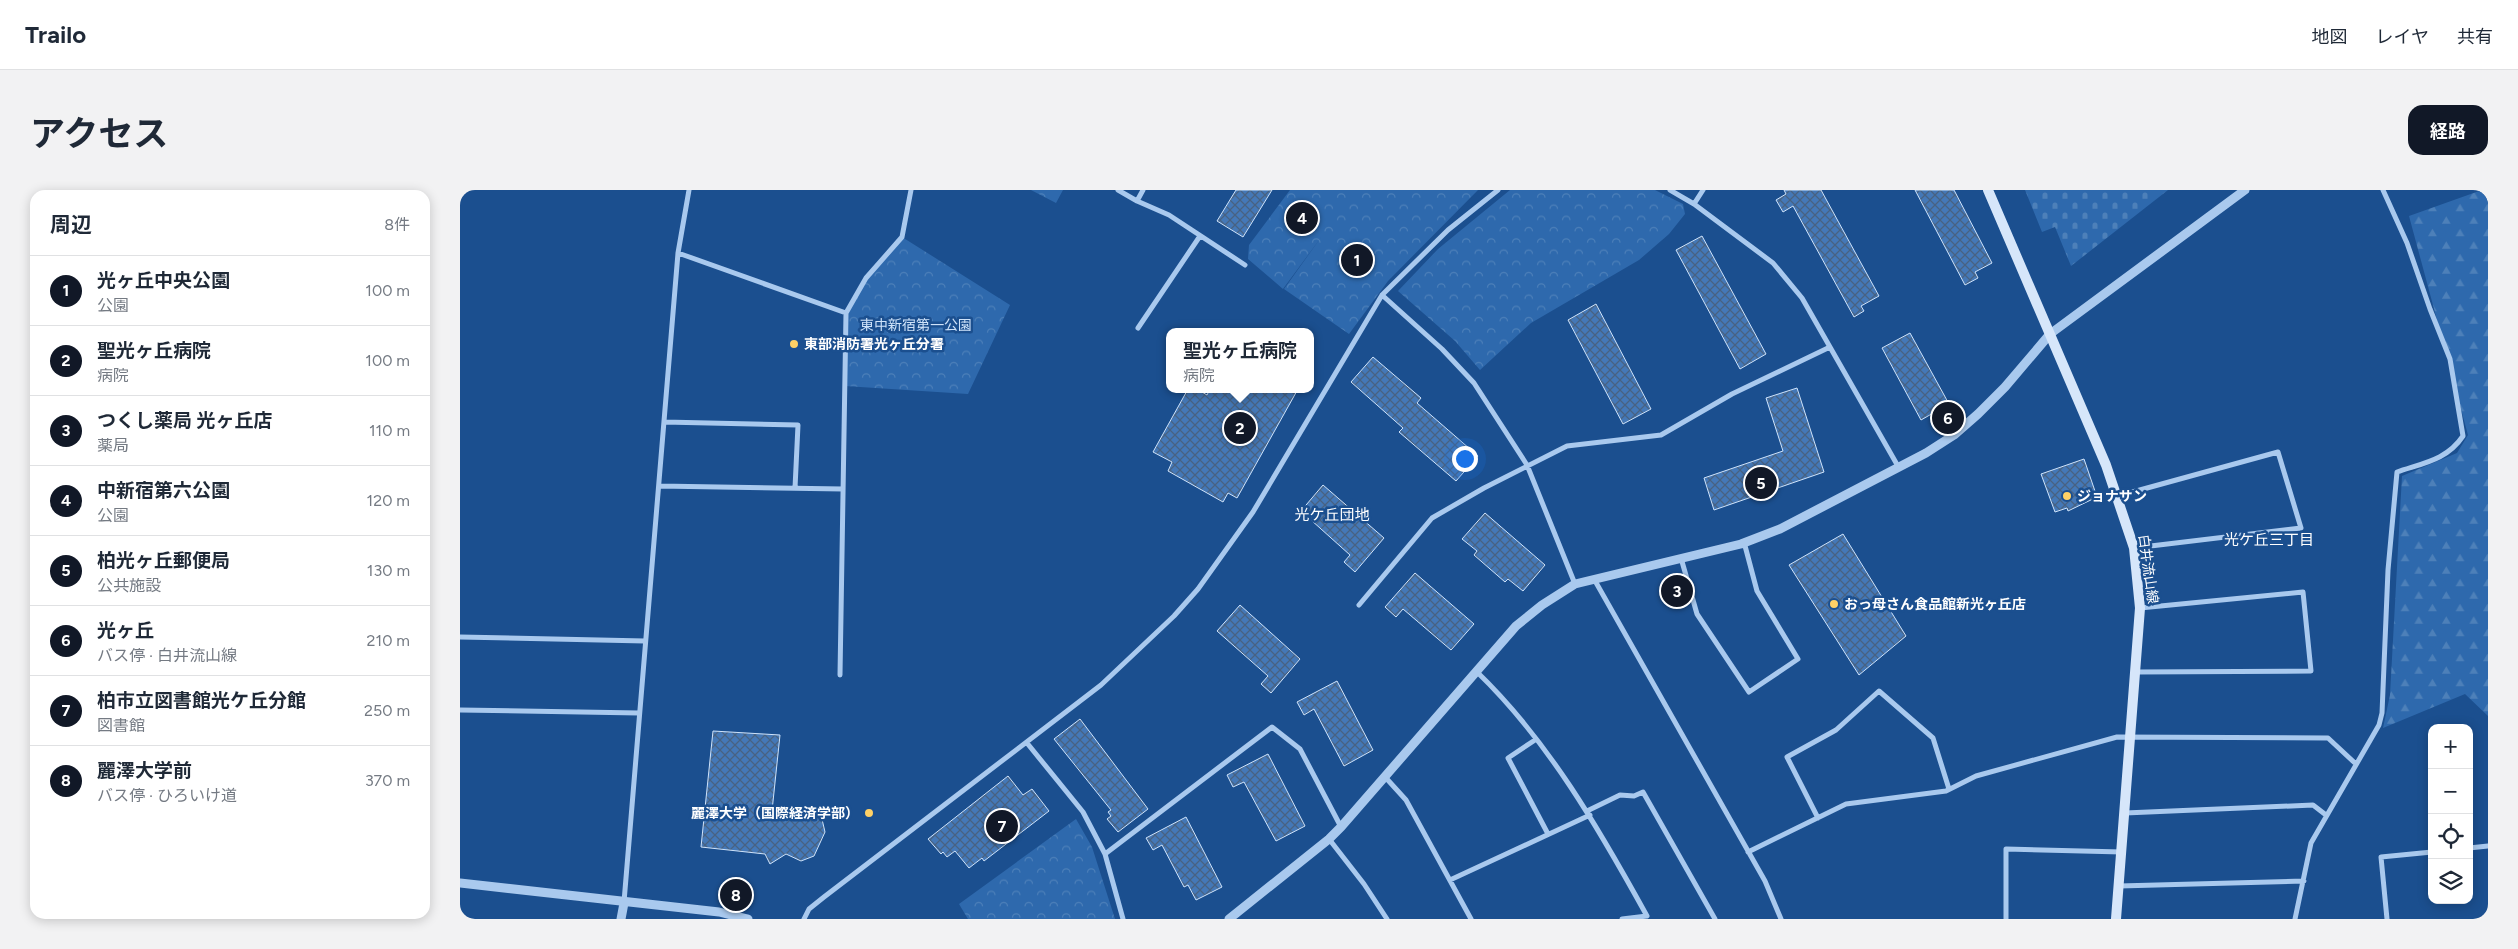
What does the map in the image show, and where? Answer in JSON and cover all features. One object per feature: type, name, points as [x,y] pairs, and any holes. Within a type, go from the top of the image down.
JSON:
[{"type":"main road","name":"白井流山線","points":[[1988,190],[2118,496],[2134,548],[2140,608],[2137,672],[2116,919]]},
{"type":"street","points":[[622,919],[678,253],[689,190]]},
{"type":"street","points":[[840,675],[846,313],[866,278],[902,237],[911,190]]},
{"type":"street","points":[[1118,190],[1137,201],[1169,215],[1245,265]]},
{"type":"street","points":[[1137,201],[1144,190]]},
{"type":"street","points":[[804,919],[809,909],[824,897],[1101,685],[1174,616],[1198,589],[1253,512],[1382,295],[1448,230],[1498,190]]},
{"type":"street","points":[[1670,190],[1694,204],[1773,263],[1802,298],[1899,468]]},
{"type":"street","points":[[1694,204],[1703,190]]},
{"type":"street","points":[[1229,919],[1329,839],[1341,827],[1386,778],[1516,626],[1538,608],[1575,584],[1744,542],[1780,529],[1899,468],[1954,435],[1978,414],[2005,388],[2050,334],[2245,190]]},
{"type":"street","points":[[2296,919],[2304,881],[2307,854],[2326,815],[2376,734],[2382,713],[2388,570],[2397,472],[2443,456],[2454,449],[2463,436],[2450,359],[2430,309],[2408,243],[2383,190]]},
{"type":"street","points":[[1138,328],[1200,236]]},
{"type":"street","points":[[678,253],[846,313]]},
{"type":"street","points":[[1382,295],[1442,350],[1474,383],[1527,465],[1575,584]]},
{"type":"street","points":[[1359,605],[1432,518],[1527,465],[1567,446],[1661,435],[1732,394],[1830,347]]},
{"type":"street","points":[[664,422],[798,424],[795,488]]},
{"type":"street","points":[[2118,496],[2278,452],[2301,528],[2134,548]]},
{"type":"street","points":[[659,486],[843,489]]},
{"type":"street","points":[[1681,558],[1697,614],[1749,692],[1798,660],[1757,591],[1744,542]]},
{"type":"street","points":[[1594,580],[1765,881],[1781,919]]},
{"type":"street","points":[[2137,672],[2311,671],[2304,592],[2140,608]]},
{"type":"street","points":[[460,637],[646,640]]},
{"type":"street","points":[[1476,671],[1508,702],[1588,813],[1647,916],[1622,919]]},
{"type":"street","points":[[1818,818],[1787,757],[1836,730],[1879,691],[1933,738],[1949,789]]},
{"type":"street","points":[[460,710],[639,713]]},
{"type":"street","points":[[1106,854],[1272,727],[1300,749],[1341,827]]},
{"type":"street","points":[[1748,852],[1846,804],[1949,789],[1976,776],[2118,737],[2328,738],[2356,764]]},
{"type":"street","points":[[1535,740],[1508,758],[1548,834]]},
{"type":"street","points":[[1027,742],[1083,812],[1106,854],[1123,919]]},
{"type":"street","points":[[1386,778],[1406,800],[1471,919]]},
{"type":"street","points":[[1450,880],[1548,834],[1620,795],[1634,796],[1643,792],[1714,919]]},
{"type":"street","points":[[2125,813],[2313,805],[2326,815]]},
{"type":"street","points":[[1329,839],[1387,919]]},
{"type":"street","points":[[2473,848],[2488,846]]},
{"type":"street","points":[[2006,919],[2006,849],[2122,852]]},
{"type":"street","points":[[2387,919],[2381,857],[2428,852]]},
{"type":"street","points":[[2119,886],[2304,881]]},
{"type":"street","points":[[460,883],[719,912],[748,919]]},
{"type":"green space","points":[[1031,190],[1063,190],[1056,203]]},
{"type":"green space","points":[[1290,190],[1478,190],[1388,281],[1349,334],[1284,289],[1322,236],[1283,289],[1248,259],[1249,245]]},
{"type":"green space","points":[[1510,190],[1655,190],[1683,204],[1685,214],[1669,234],[1639,260],[1531,323],[1480,370],[1455,341],[1398,291],[1438,249]]},
{"type":"green space","points":[[2025,190],[2168,190],[2071,266],[2055,227],[2042,232]]},
{"type":"green space","points":[[2482,190],[2488,190],[2488,716],[2465,694],[2383,728],[2390,695],[2402,476],[2457,453],[2468,435],[2409,216]]},
{"type":"green space","name":"東中新宿第一公園","points":[[902,237],[1010,305],[968,394],[845,386],[846,313],[866,278]]},
{"type":"green space","points":[[1076,819],[1092,847],[1115,919],[968,919],[959,904]]},
{"type":"building","points":[[1236,190],[1272,190],[1243,237],[1217,221]]},
{"type":"building","points":[[1784,190],[1821,190],[1879,296],[1861,306],[1864,311],[1854,317],[1793,206],[1783,212],[1776,200],[1786,194]]},
{"type":"building","points":[[1915,190],[1954,190],[1992,263],[1975,272],[1978,278],[1965,285]]},
{"type":"building","points":[[1702,236],[1766,354],[1740,369],[1676,250]]},
{"type":"building","points":[[1596,304],[1651,409],[1623,424],[1568,320]]},
{"type":"building","points":[[1910,333],[1949,404],[1921,420],[1882,348]]},
{"type":"building","points":[[1373,357],[1421,398],[1417,403],[1478,456],[1456,481],[1399,432],[1403,428],[1351,382]]},
{"type":"building","points":[[1797,388],[1824,472],[1714,510],[1704,478],[1783,451],[1766,398]]},
{"type":"building","points":[[1186,393],[1204,393],[1207,395],[1208,393],[1296,393],[1237,498],[1228,493],[1223,502],[1168,471],[1172,462],[1153,452]]},
{"type":"building","points":[[2084,459],[2097,497],[2068,511],[2067,508],[2055,512],[2041,474]]},
{"type":"building","points":[[1323,485],[1384,538],[1355,572],[1344,562],[1350,555],[1301,511]]},
{"type":"building","points":[[1485,513],[1545,565],[1523,591],[1508,579],[1505,582],[1474,555],[1477,551],[1462,539]]},
{"type":"building","points":[[1843,534],[1906,636],[1859,675],[1789,565]]},
{"type":"building","points":[[1415,573],[1474,624],[1451,650],[1403,609],[1396,617],[1385,607]]},
{"type":"building","points":[[1681,577],[1689,602],[1676,607],[1664,579]]},
{"type":"building","points":[[1240,605],[1300,659],[1271,693],[1261,684],[1268,676],[1217,631]]},
{"type":"building","points":[[1337,681],[1373,750],[1344,766],[1314,709],[1304,715],[1297,702]]},
{"type":"building","points":[[1080,719],[1148,809],[1118,832],[1107,819],[1111,816],[1108,812],[1111,810],[1054,739]]},
{"type":"building","points":[[713,731],[780,735],[772,811],[807,806],[821,815],[825,832],[814,856],[801,861],[786,854],[770,864],[765,854],[701,847]]},
{"type":"building","points":[[1268,754],[1305,826],[1276,841],[1244,782],[1233,787],[1227,775]]},
{"type":"building","points":[[1008,776],[1023,795],[1032,789],[1049,811],[984,861],[982,858],[969,868],[955,851],[947,857],[943,852],[941,854],[928,839]]},
{"type":"building","points":[[1186,817],[1222,887],[1196,900],[1188,885],[1184,887],[1162,845],[1153,850],[1146,838]]},
{"type":"place","name":"中新宿第六公園","points":[[1302,218]]},
{"type":"place","name":"光ヶ丘中央公園","points":[[1357,260]]},
{"type":"place","name":"東部消防署光ヶ丘分署","points":[[794,344]]},
{"type":"place","name":"光ヶ丘","points":[[1948,418]]},
{"type":"place","name":"聖光ヶ丘病院","points":[[1240,428]]},
{"type":"place","name":"柏光ヶ丘郵便局","points":[[1761,483]]},
{"type":"place","name":"ジョナサン","points":[[2067,496]]},
{"type":"place","name":"つくし薬局 光ヶ丘店","points":[[1677,591]]},
{"type":"place","name":"おっ母さん食品館新光ヶ丘店","points":[[1834,604]]},
{"type":"place","name":"麗澤大学（国際経済学部）","points":[[869,813]]},
{"type":"place","name":"柏市立図書館光ケ丘分館","points":[[1002,826]]},
{"type":"place","name":"麗澤大学前","points":[[736,895]]},
{"type":"district","name":"光ケ丘団地","points":[[1332,515]]},
{"type":"district","name":"光ケ丘三丁目","points":[[2269,540]]}]
